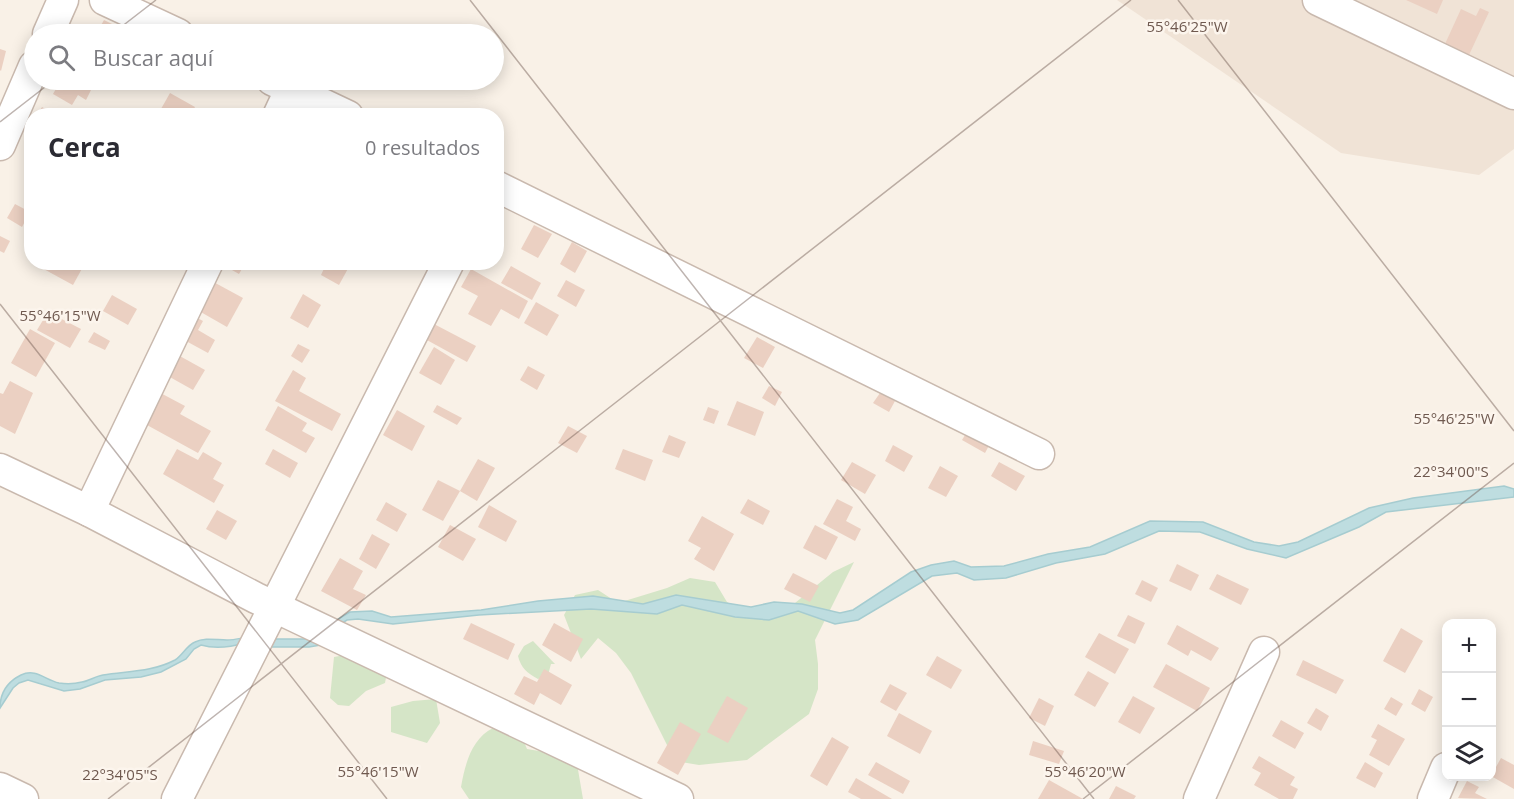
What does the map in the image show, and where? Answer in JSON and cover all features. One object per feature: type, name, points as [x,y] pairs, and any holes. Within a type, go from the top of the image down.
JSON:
[{"type":"street","points":[[52,24],[63,0]]},
{"type":"street","points":[[105,0],[157,24]]},
{"type":"street","points":[[1318,0],[1514,94]]},
{"type":"street","points":[[0,145],[24,89]]},
{"type":"street","points":[[279,108],[281,90]]},
{"type":"street","points":[[294,90],[332,108]]},
{"type":"street","points":[[504,190],[1039,454]]},
{"type":"street","points":[[89,511],[204,270]]},
{"type":"street","points":[[177,799],[445,270]]},
{"type":"street","points":[[0,469],[89,511],[276,607],[678,799]]},
{"type":"street","points":[[1199,799],[1264,652]]},
{"type":"street","points":[[1433,799],[1442,778]]},
{"type":"street","points":[[0,788],[23,799]]},
{"type":"shaded area","points":[[1117,0],[1514,0],[1514,149],[1479,175],[1341,153]]},
{"type":"green space","points":[[854,562],[815,640],[818,689],[809,714],[747,760],[699,765],[675,761],[631,673],[616,653],[598,638],[581,659],[564,615],[575,595],[598,590],[618,603],[667,588],[690,578],[715,582],[727,602],[747,614],[771,611],[795,603],[833,572]]},
{"type":"green space","points":[[533,641],[555,664],[551,664],[548,675],[538,679],[525,670],[518,656],[524,646]]},
{"type":"green space","points":[[345,655],[387,672],[385,683],[366,691],[349,706],[338,705],[330,698],[334,657]]},
{"type":"green space","points":[[436,699],[440,723],[427,743],[391,732],[391,707],[413,701]]},
{"type":"green space","points":[[517,725],[527,749],[551,753],[575,752],[583,799],[469,799],[461,787],[467,762],[474,746],[485,733],[493,728]]},
{"type":"water","points":[[1504,486],[1514,489],[1514,497],[1386,512],[1359,527],[1286,558],[1247,549],[1200,532],[1159,531],[1105,554],[1056,563],[1006,578],[974,580],[957,573],[932,576],[858,620],[835,624],[798,611],[769,620],[735,617],[682,605],[657,614],[591,609],[479,615],[393,624],[358,619],[347,620],[336,627],[330,624],[350,612],[372,611],[391,617],[481,610],[538,601],[593,596],[643,604],[676,595],[751,607],[774,602],[802,604],[840,613],[853,610],[911,572],[931,565],[954,561],[971,567],[1004,566],[1048,554],[1090,547],[1150,521],[1203,522],[1254,542],[1279,546],[1298,542],[1369,508],[1413,498]]},
{"type":"water","points":[[249,637],[245,643],[234,646],[201,645],[194,649],[186,659],[161,672],[141,677],[105,680],[80,689],[64,691],[28,680],[13,688],[0,708],[1,698],[8,685],[26,673],[36,674],[59,683],[79,683],[100,676],[149,669],[166,664],[178,658],[192,643],[199,640],[230,640]]},
{"type":"water","points":[[263,639],[316,639],[321,645],[269,647]]},
{"type":"building","points":[[1406,0],[1443,0],[1437,14]]},
{"type":"building","points":[[1480,8],[1489,12],[1469,55],[1445,44],[1461,9],[1476,16]]},
{"type":"building","points":[[0,49],[6,51],[1,71],[0,70]]},
{"type":"building","points":[[55,90],[91,90],[86,100],[78,95],[72,105],[53,94]]},
{"type":"building","points":[[170,93],[195,107],[194,108],[162,108]]},
{"type":"building","points":[[15,204],[24,209],[22,227],[7,218]]},
{"type":"building","points":[[534,225],[552,234],[538,258],[521,249]]},
{"type":"building","points":[[0,236],[10,241],[4,253],[0,251]]},
{"type":"building","points":[[572,242],[587,251],[575,273],[560,264]]},
{"type":"building","points":[[511,266],[541,283],[532,300],[501,283]]},
{"type":"building","points":[[46,270],[81,270],[73,285]]},
{"type":"building","points":[[323,270],[347,270],[339,285],[321,275]]},
{"type":"building","points":[[470,270],[473,270],[528,301],[519,319],[501,309],[491,326],[468,314],[478,296],[461,287]]},
{"type":"building","points":[[208,279],[243,298],[227,327],[192,307]]},
{"type":"building","points":[[566,280],[585,290],[576,307],[557,296]]},
{"type":"building","points":[[303,294],[321,305],[308,328],[290,318]]},
{"type":"building","points":[[112,295],[137,309],[128,325],[103,311]]},
{"type":"building","points":[[536,302],[559,315],[547,336],[524,323]]},
{"type":"building","points":[[48,312],[81,329],[70,348],[37,330]]},
{"type":"building","points":[[188,313],[203,321],[198,330],[215,340],[208,353],[175,335]]},
{"type":"building","points":[[434,324],[476,346],[467,362],[425,339]]},
{"type":"building","points":[[30,329],[55,343],[36,377],[11,363]]},
{"type":"building","points":[[94,332],[110,341],[105,350],[88,342]]},
{"type":"building","points":[[757,337],[775,347],[763,368],[744,358]]},
{"type":"building","points":[[298,344],[310,350],[302,363],[291,356]]},
{"type":"building","points":[[434,347],[455,360],[441,385],[419,373]]},
{"type":"building","points":[[169,350],[205,370],[193,390],[168,376]]},
{"type":"building","points":[[528,366],[545,375],[537,390],[520,380]]},
{"type":"building","points":[[293,370],[306,378],[299,391],[341,414],[332,431],[275,401]]},
{"type":"building","points":[[10,381],[33,393],[15,434],[0,426],[0,393],[3,394]]},
{"type":"building","points":[[769,386],[782,392],[775,406],[762,398]]},
{"type":"building","points":[[153,389],[185,406],[180,414],[211,431],[198,453],[136,419]]},
{"type":"building","points":[[880,393],[895,401],[889,412],[873,403]]},
{"type":"building","points":[[737,401],[764,412],[755,436],[727,425]]},
{"type":"building","points":[[437,405],[462,418],[457,425],[433,412]]},
{"type":"building","points":[[278,406],[307,423],[302,431],[315,438],[306,453],[265,430]]},
{"type":"building","points":[[708,407],[719,411],[714,424],[703,420]]},
{"type":"building","points":[[397,410],[425,426],[412,451],[383,435]]},
{"type":"building","points":[[568,426],[587,436],[577,453],[558,443]]},
{"type":"building","points":[[970,427],[992,440],[985,453],[962,440]]},
{"type":"building","points":[[669,435],[686,442],[679,458],[662,452]]},
{"type":"building","points":[[893,445],[913,456],[904,472],[885,461]]},
{"type":"building","points":[[177,449],[198,460],[203,452],[222,463],[213,479],[224,485],[214,503],[163,474]]},
{"type":"building","points":[[273,449],[298,463],[290,478],[265,464]]},
{"type":"building","points":[[623,449],[653,460],[645,481],[615,469]]},
{"type":"building","points":[[478,459],[495,468],[477,501],[460,491]]},
{"type":"building","points":[[852,462],[876,475],[865,494],[841,480]]},
{"type":"building","points":[[999,462],[1025,476],[1016,491],[991,476]]},
{"type":"building","points":[[940,466],[958,476],[946,497],[928,488]]},
{"type":"building","points":[[438,480],[460,491],[443,521],[422,510]]},
{"type":"building","points":[[748,499],[770,511],[763,525],[740,513]]},
{"type":"building","points":[[837,499],[853,507],[846,521],[861,529],[855,541],[823,524]]},
{"type":"building","points":[[386,502],[407,514],[397,532],[376,520]]},
{"type":"building","points":[[489,505],[517,521],[506,542],[478,527]]},
{"type":"building","points":[[217,510],[237,521],[226,540],[206,529]]},
{"type":"building","points":[[702,516],[734,534],[714,571],[694,559],[701,548],[688,541]]},
{"type":"building","points":[[450,525],[476,539],[463,561],[438,547]]},
{"type":"building","points":[[815,525],[838,537],[826,560],[803,548]]},
{"type":"building","points":[[372,534],[390,544],[376,569],[359,559]]},
{"type":"building","points":[[340,558],[363,571],[353,589],[366,595],[357,610],[321,591]]},
{"type":"building","points":[[1177,564],[1199,575],[1191,591],[1169,581]]},
{"type":"building","points":[[793,573],[819,586],[810,602],[784,589]]},
{"type":"building","points":[[1217,574],[1249,589],[1241,605],[1209,589]]},
{"type":"building","points":[[1142,580],[1158,588],[1151,602],[1135,594]]},
{"type":"building","points":[[1128,615],[1145,623],[1135,644],[1117,636]]},
{"type":"building","points":[[471,623],[515,644],[508,660],[463,639]]},
{"type":"building","points":[[554,623],[583,639],[571,662],[542,645]]},
{"type":"building","points":[[1177,625],[1219,648],[1211,661],[1191,650],[1188,656],[1167,644]]},
{"type":"building","points":[[1401,628],[1423,641],[1405,673],[1383,661]]},
{"type":"building","points":[[1099,633],[1129,649],[1115,674],[1085,657]]},
{"type":"building","points":[[937,656],[962,670],[951,689],[926,675]]},
{"type":"building","points":[[1303,660],[1344,680],[1336,694],[1296,675]]},
{"type":"building","points":[[1166,664],[1210,688],[1197,711],[1153,687]]},
{"type":"building","points":[[544,669],[572,685],[561,705],[540,693],[534,705],[514,694],[524,676],[537,682]]},
{"type":"building","points":[[1088,671],[1109,683],[1095,707],[1074,695]]},
{"type":"building","points":[[890,684],[907,693],[896,711],[880,702]]},
{"type":"building","points":[[1419,689],[1433,697],[1425,712],[1411,704]]},
{"type":"building","points":[[727,696],[748,708],[728,743],[707,732]]},
{"type":"building","points":[[1133,696],[1155,708],[1140,734],[1118,722]]},
{"type":"building","points":[[1391,697],[1403,704],[1396,716],[1384,709]]},
{"type":"building","points":[[1039,698],[1054,706],[1045,726],[1029,718]]},
{"type":"building","points":[[1316,708],[1329,716],[1321,731],[1307,723]]},
{"type":"building","points":[[899,713],[932,731],[920,754],[887,736]]},
{"type":"building","points":[[1281,720],[1304,733],[1295,749],[1272,736]]},
{"type":"building","points":[[680,722],[701,734],[678,775],[657,763]]},
{"type":"building","points":[[1378,724],[1405,739],[1389,766],[1369,755],[1377,740],[1371,737]]},
{"type":"building","points":[[832,737],[849,747],[827,786],[810,776]]},
{"type":"building","points":[[1033,741],[1064,751],[1059,764],[1029,755]]},
{"type":"building","points":[[1259,756],[1295,777],[1290,785],[1298,789],[1293,799],[1279,799],[1254,785],[1261,773],[1252,768]]},
{"type":"building","points":[[1501,758],[1514,765],[1514,789],[1496,779],[1496,767]]},
{"type":"building","points":[[876,762],[910,781],[903,794],[868,775]]},
{"type":"building","points":[[1365,762],[1383,773],[1375,788],[1356,778]]},
{"type":"building","points":[[856,778],[892,799],[861,799],[848,792]]},
{"type":"building","points":[[1049,780],[1083,799],[1038,799]]},
{"type":"building","points":[[1467,781],[1479,787],[1475,793],[1487,799],[1458,798]]},
{"type":"building","points":[[1116,786],[1136,796],[1134,799],[1109,799]]}]
